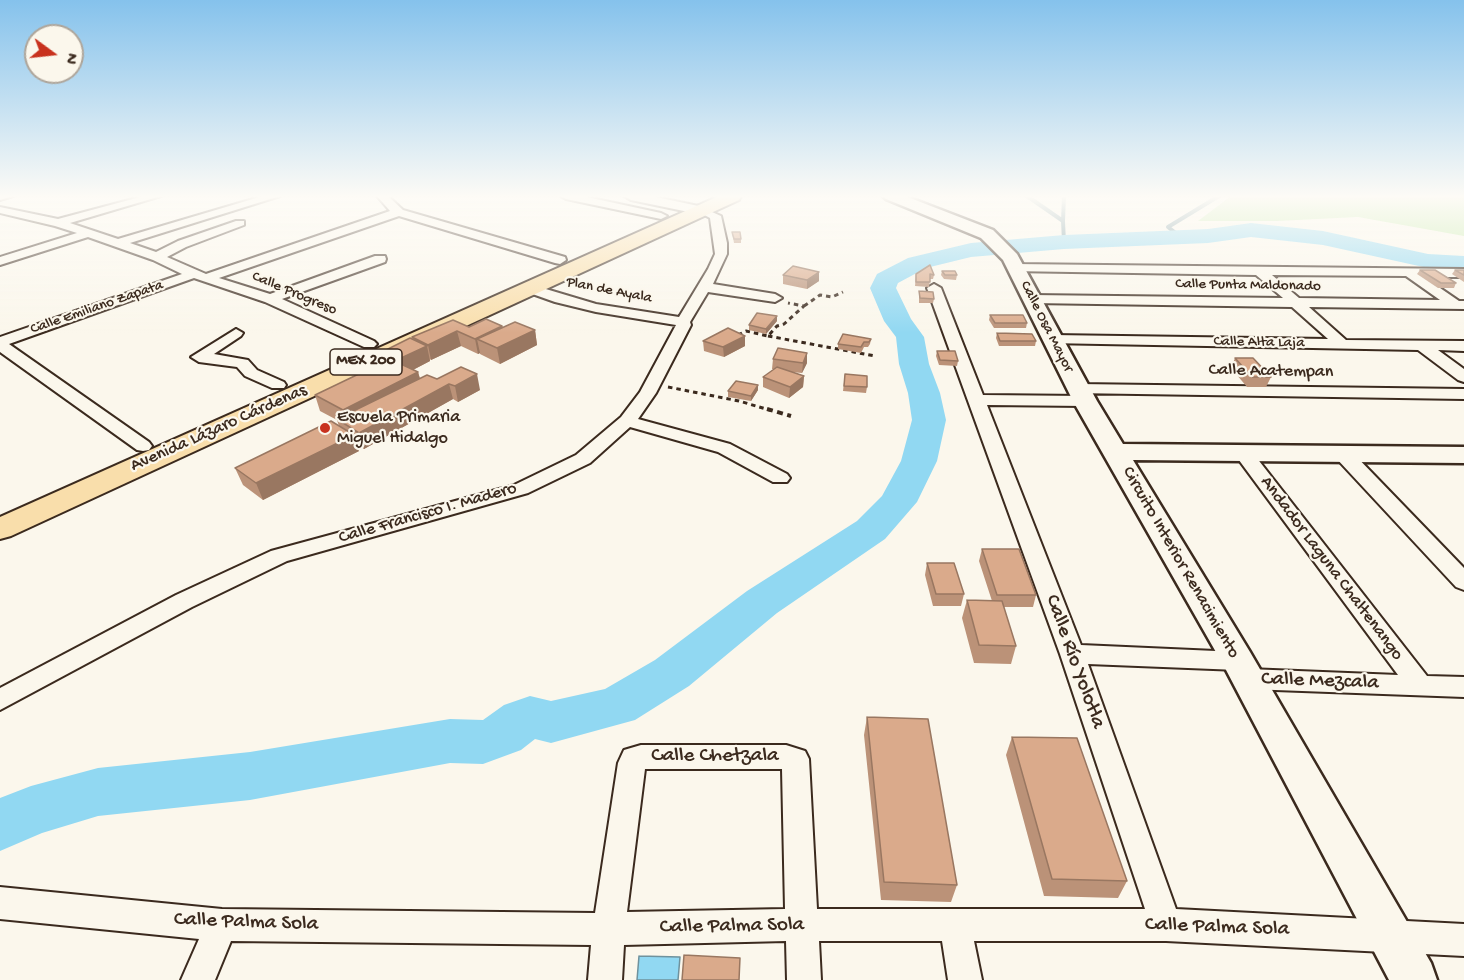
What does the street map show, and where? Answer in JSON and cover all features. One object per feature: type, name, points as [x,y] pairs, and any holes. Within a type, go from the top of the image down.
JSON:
[{"type":"main road","name":"Avenida Lázaro Cárdenas","points":[[0,509],[369,344],[605,242]]},
{"type":"main road","name":"Avenida Lázaro Cárdenas","points":[[0,529],[529,288],[621,242]]},
{"type":"main road","name":"Calle Osa Mayor","points":[[994,242],[1013,263],[1082,395],[1115,452]]},
{"type":"main road","name":"Circuito Interior Renacimiento","points":[[1115,452],[1242,452],[1462,457]]},
{"type":"main road","name":"Circuito Interior Renacimiento","points":[[1115,452],[1243,670],[1414,980]]},
{"type":"street","points":[[0,261],[62,242]]},
{"type":"street","name":"Calle Progreso","points":[[109,242],[270,299],[369,344]]},
{"type":"street","points":[[115,244],[123,242]]},
{"type":"street","points":[[157,257],[189,242]]},
{"type":"street","name":"Calle Emiliano Zapata","points":[[0,344],[307,242]]},
{"type":"street","points":[[494,242],[560,260]]},
{"type":"street","name":"Calle Francisco I. Madero","points":[[0,700],[184,601],[279,556],[522,489],[582,459],[627,421],[652,385],[721,254],[719,242]]},
{"type":"street","points":[[270,299],[380,259]]},
{"type":"street","points":[[1013,263],[1464,273]]},
{"type":"street","points":[[1259,270],[1342,344]]},
{"type":"street","points":[[1409,272],[1462,307]]},
{"type":"street","points":[[704,287],[775,298]]},
{"type":"street","name":"Plan de Ayala","points":[[529,288],[596,308],[684,322]]},
{"type":"street","name":"Calle Río Yolotla","points":[[934,288],[1072,654],[1166,925]]},
{"type":"street","name":"Calle Punta Maldonado","points":[[1032,299],[1462,307]]},
{"type":"street","points":[[236,333],[199,357],[242,363],[251,373],[278,385]]},
{"type":"street","name":"Calle Alta Laja","points":[[1053,340],[1464,346]]},
{"type":"street","name":"Calle Emiliano Zapata","points":[[0,344],[143,446]]},
{"type":"street","points":[[1421,345],[1464,377]]},
{"type":"street","name":"Calle Acatempan","points":[[978,400],[1082,395],[1464,394]]},
{"type":"street","points":[[627,421],[724,448],[780,478]]},
{"type":"street","name":"Andador Laguna Chaltenango","points":[[1242,452],[1420,685]]},
{"type":"street","points":[[1343,454],[1464,582]]},
{"type":"street","name":"Calle Mezcala","points":[[1072,654],[1464,687]]},
{"type":"street","name":"Calle Chetzala","points":[[609,929],[634,758],[786,757],[795,759],[802,925]]},
{"type":"street","name":"Calle Palma Sola","points":[[0,903],[222,925],[609,929],[802,925],[1166,925],[1464,940]]},
{"type":"street","points":[[198,980],[222,925]]},
{"type":"street","points":[[802,925],[804,980]]},
{"type":"street","points":[[955,925],[965,980]]},
{"type":"street","points":[[605,980],[609,929]]},
{"type":"path","points":[[768,336],[777,326],[784,324],[820,295],[832,297],[843,292]]},
{"type":"path","points":[[775,298],[777,301],[804,306]]},
{"type":"path","points":[[732,338],[746,331],[875,356]]},
{"type":"path","points":[[652,385],[739,401],[791,416]]},
{"type":"water","points":[[639,956],[680,957],[678,980],[637,980]]},
{"type":"building","points":[[930,265],[934,275],[930,274],[930,282],[916,282],[916,274]]},
{"type":"building","points":[[793,266],[819,272],[807,280],[783,275]]},
{"type":"building","points":[[1420,270],[1435,270],[1456,283],[1441,283]]},
{"type":"building","points":[[942,271],[955,271],[957,275],[945,275]]},
{"type":"building","points":[[919,291],[933,292],[934,299],[920,298]]},
{"type":"building","points":[[757,313],[777,316],[766,329],[749,325]]},
{"type":"building","points":[[990,315],[1023,315],[1027,323],[995,323]]},
{"type":"building","points":[[486,319],[502,326],[475,339],[457,331],[428,345],[412,337],[453,320],[469,327]]},
{"type":"building","points":[[515,322],[535,330],[497,348],[477,339]]},
{"type":"building","points":[[728,328],[745,336],[723,347],[703,341]]},
{"type":"building","points":[[997,333],[1032,334],[1036,341],[1000,341]]},
{"type":"building","points":[[843,334],[871,339],[869,342],[864,342],[861,347],[838,344]]},
{"type":"building","points":[[410,338],[427,346],[399,359],[382,352]]},
{"type":"building","points":[[778,348],[807,353],[803,363],[773,359]]},
{"type":"building","points":[[937,351],[955,351],[958,361],[940,360]]},
{"type":"building","points":[[1235,358],[1253,358],[1271,377],[1252,377]]},
{"type":"building","points":[[390,359],[418,372],[343,410],[315,395]]},
{"type":"building","points":[[461,367],[477,374],[455,386],[449,384],[359,433],[337,419],[427,375],[437,379]]},
{"type":"building","points":[[777,367],[804,376],[790,387],[763,377]]},
{"type":"building","points":[[845,374],[867,376],[867,387],[844,386]]},
{"type":"building","points":[[736,381],[758,385],[751,396],[728,391]]},
{"type":"building","points":[[331,421],[354,435],[256,483],[235,468]]},
{"type":"building","points":[[982,549],[1019,549],[1036,595],[997,595]]},
{"type":"building","points":[[927,563],[954,563],[964,594],[936,594]]},
{"type":"building","points":[[967,600],[1002,601],[1016,646],[979,645]]},
{"type":"building","points":[[867,717],[928,719],[957,885],[884,882]]},
{"type":"building","points":[[1012,737],[1077,738],[1127,881],[1052,879]]},
{"type":"building","points":[[684,955],[740,958],[739,980],[682,980]]},
{"type":"waterway","points":[[0,825],[31,811],[98,792],[250,776],[450,741],[483,742],[503,735],[522,720],[530,717],[551,722],[617,706],[672,673],[762,602],[871,530],[898,502],[919,461],[929,420],[924,393],[914,364],[910,337],[898,321],[883,288],[886,279],[917,263],[971,250],[1070,242]]},
{"type":"waterway","points":[[1340,242],[1428,261],[1464,263]]},
{"type":"place","name":"Escuela Primaria Miguel Hidalgo","points":[[325,428]]}]
